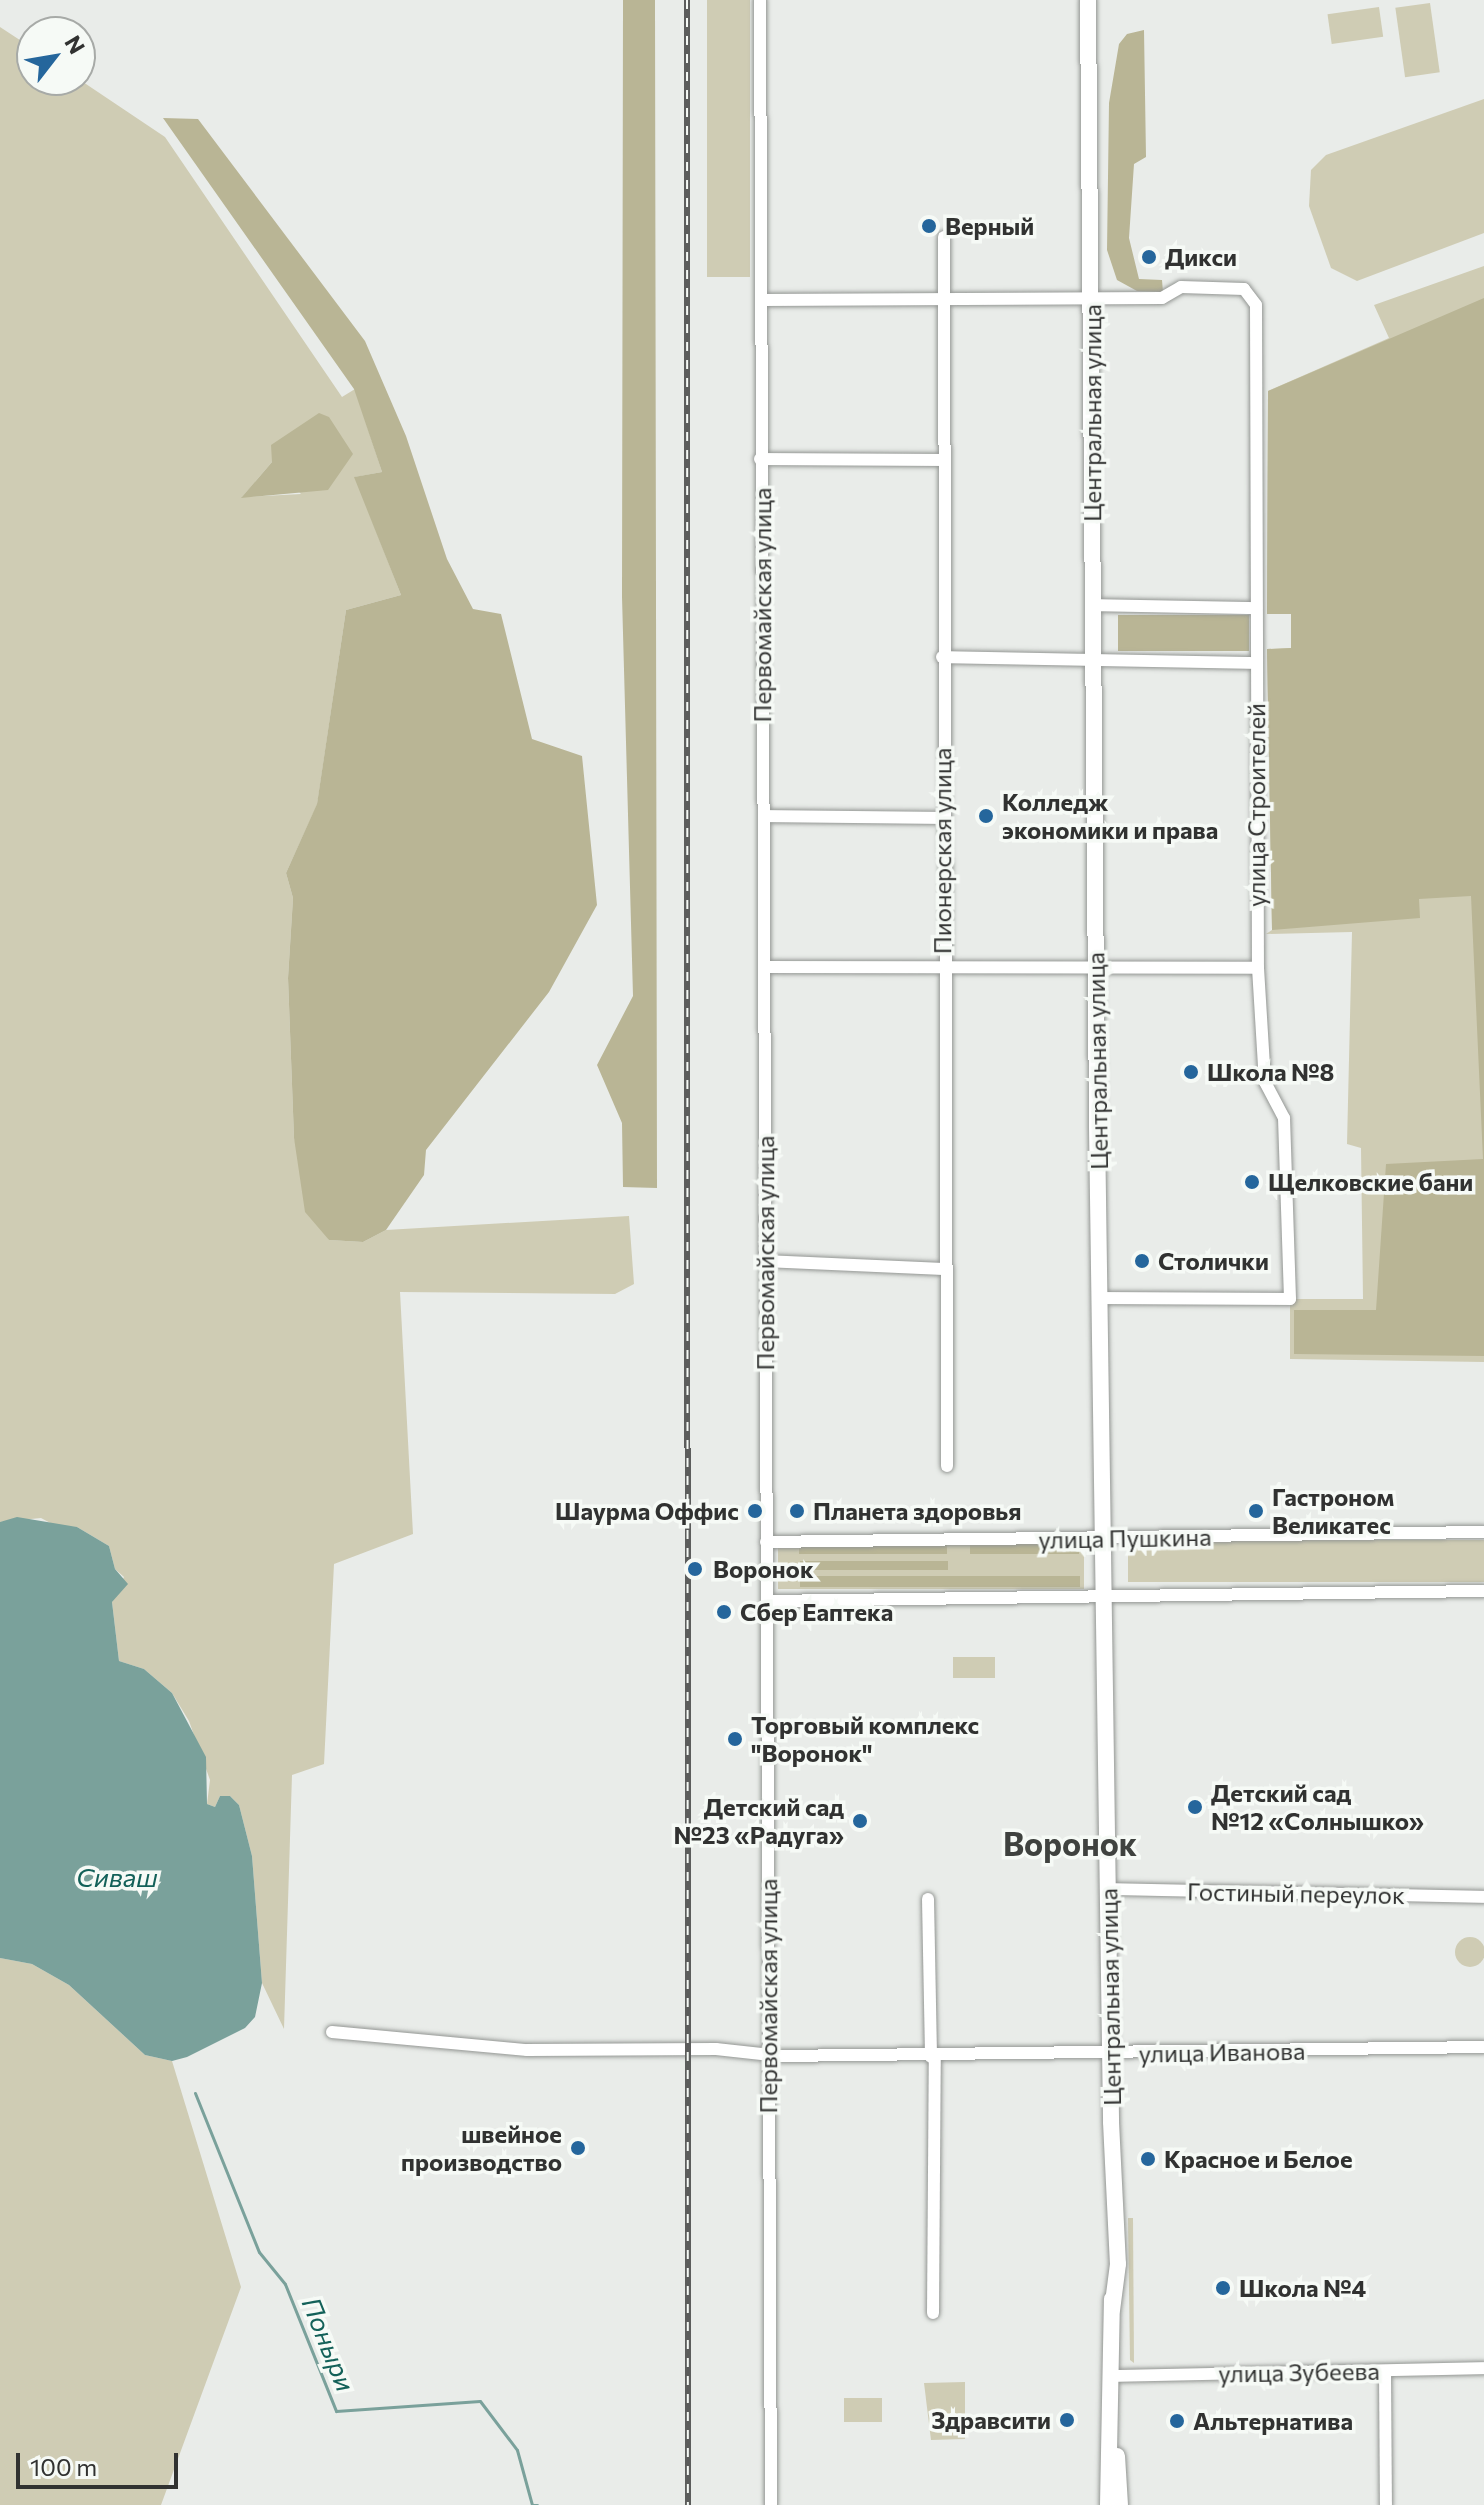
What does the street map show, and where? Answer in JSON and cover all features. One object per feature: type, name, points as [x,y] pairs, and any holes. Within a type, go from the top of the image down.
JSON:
[{"type":"main road","name":"Центральная улица","points":[[1088,0],[1096,971],[1111,2122],[1105,2157],[1113,2376],[1108,2505]]},
{"type":"main road","name":"Центральная улица","points":[[1113,2427],[1120,2505]]},
{"type":"street","name":"Первомайская улица","points":[[760,0],[771,2505]]},
{"type":"street","name":"Пионерская улица","points":[[944,237],[943,1269],[947,1466]]},
{"type":"street","name":"улица Строителей","points":[[1091,298],[1162,298],[1181,287],[1244,289],[1256,305],[1258,968],[1265,1082],[1284,1118],[1290,1299],[1102,1298]]},
{"type":"street","points":[[762,300],[1091,298]]},
{"type":"street","points":[[760,459],[942,460]]},
{"type":"street","points":[[1093,605],[1255,608]]},
{"type":"street","points":[[942,657],[1255,663]]},
{"type":"street","points":[[764,816],[942,818]]},
{"type":"street","points":[[765,967],[1096,971],[1258,968]]},
{"type":"street","points":[[765,1261],[943,1269]]},
{"type":"street","name":"улица Пушкина","points":[[766,1542],[1484,1532]]},
{"type":"street","points":[[767,1601],[1484,1591]]},
{"type":"street","name":"Гостиный переулок","points":[[1109,1889],[1484,1897]]},
{"type":"street","points":[[928,1899],[933,2057],[933,2313]]},
{"type":"street","name":"улица Иванова","points":[[332,2032],[527,2050],[716,2049],[767,2056],[933,2057],[1484,2047]]},
{"type":"street","name":"улица Зубеева","points":[[1113,2376],[1484,2368]]},
{"type":"street","points":[[1385,2371],[1386,2505]]},
{"type":"shaded area","points":[[623,0],[655,0],[657,1188],[623,1187],[622,1123],[597,1065],[633,996],[622,597]]},
{"type":"shaded area","points":[[707,0],[750,0],[750,277],[707,277]]},
{"type":"shaded area","points":[[1430,3],[1440,72],[1405,77],[1395,8]]},
{"type":"shaded area","points":[[1379,7],[1383,37],[1332,44],[1328,14]]},
{"type":"shaded area","points":[[0,27],[16,38],[16,96],[96,96],[96,91],[165,137],[342,397],[355,389],[382,472],[355,477],[401,595],[346,610],[317,805],[286,873],[293,898],[288,978],[294,1138],[329,1240],[363,1242],[386,1230],[629,1216],[634,1284],[615,1294],[400,1292],[413,1534],[334,1564],[324,1764],[292,1775],[284,2029],[262,1983],[252,1856],[239,1805],[230,1796],[220,1796],[215,1807],[207,1804],[210,1780],[189,1721],[172,1693],[144,1669],[119,1661],[112,1602],[124,1577],[115,1569],[109,1546],[77,1527],[56,1526],[41,1518],[0,1522]],"holes":[[[272,462],[301,494],[242,497]]]},
{"type":"shaded area","points":[[1144,30],[1146,157],[1134,164],[1129,238],[1139,279],[1162,280],[1163,292],[1137,291],[1117,280],[1107,250],[1109,103],[1119,44],[1127,34]]},
{"type":"shaded area","points":[[1484,99],[1484,233],[1357,281],[1331,268],[1309,206],[1311,170],[1326,155]]},
{"type":"shaded area","points":[[163,118],[198,119],[365,341],[406,436],[447,559],[473,609],[501,614],[532,739],[582,756],[597,905],[549,992],[426,1150],[424,1175],[386,1230],[363,1242],[329,1240],[305,1212],[294,1138],[288,978],[293,898],[286,873],[317,804],[346,610],[401,595],[354,477],[382,472],[354,389]]},
{"type":"shaded area","points":[[1484,266],[1484,1362],[1290,1359],[1290,1299],[1363,1299],[1361,1148],[1347,1144],[1352,932],[1266,934],[1272,930],[1267,649],[1291,648],[1291,614],[1267,614],[1268,391],[1389,338],[1374,305]]},
{"type":"shaded area","points":[[1484,298],[1484,1356],[1294,1354],[1294,1310],[1376,1310],[1386,1164],[1483,1159],[1471,896],[1419,899],[1420,918],[1272,930],[1267,649],[1291,648],[1291,614],[1267,614],[1268,391]]},
{"type":"shaded area","points":[[319,413],[329,417],[353,454],[328,490],[241,498],[272,462],[271,445]]},
{"type":"shaded area","points":[[1118,615],[1249,615],[1249,651],[1118,651]]},
{"type":"shaded area","points":[[1128,1540],[1484,1540],[1484,1582],[1128,1582]]},
{"type":"shaded area","points":[[778,1542],[1084,1542],[1084,1589],[778,1589]]},
{"type":"shaded area","points":[[799,1544],[947,1544],[947,1554],[799,1554]]},
{"type":"shaded area","points":[[970,1544],[1079,1544],[1079,1554],[970,1554]]},
{"type":"shaded area","points":[[800,1561],[948,1561],[948,1570],[800,1570]]},
{"type":"shaded area","points":[[800,1576],[1080,1576],[1080,1587],[800,1587]]},
{"type":"shaded area","points":[[953,1657],[995,1657],[995,1678],[953,1678]]},
{"type":"shaded area","points":[[1470,1937],[1476,1938],[1484,1946],[1484,1958],[1476,1966],[1470,1967],[1464,1966],[1456,1958],[1455,1952],[1456,1946],[1464,1938]]},
{"type":"shaded area","points":[[0,1958],[32,1964],[69,1985],[145,2055],[172,2061],[241,2287],[161,2505],[0,2505]]},
{"type":"shaded area","points":[[1128,2218],[1133,2218],[1134,2363],[1130,2360]]},
{"type":"shaded area","points":[[965,2382],[965,2439],[931,2440],[924,2383]]},
{"type":"shaded area","points":[[844,2398],[882,2398],[882,2422],[844,2422]]},
{"type":"water","name":"Сиваш","points":[[17,1517],[77,1527],[109,1546],[115,1569],[128,1584],[112,1602],[119,1661],[144,1669],[172,1693],[206,1757],[207,1804],[215,1807],[220,1796],[230,1796],[239,1805],[252,1856],[262,1983],[255,2017],[245,2028],[187,2057],[172,2061],[145,2055],[69,1985],[32,1964],[0,1958],[0,1522]]},
{"type":"waterway","name":"Поныри","points":[[195,2093],[259,2252],[285,2284],[336,2411],[480,2401],[517,2450],[532,2505],[537,2505]]},
{"type":"railway","points":[[687,0],[688,2505]]},
{"type":"place","name":"Верный","points":[[929,226]]},
{"type":"place","name":"Дикси","points":[[1149,257]]},
{"type":"place","name":"Колледж экономики и права","points":[[986,816]]},
{"type":"place","name":"Школа №8","points":[[1191,1072]]},
{"type":"place","name":"Щелковские бани","points":[[1252,1182]]},
{"type":"place","name":"Столички","points":[[1142,1261]]},
{"type":"place","name":"Шаурма Оффис","points":[[755,1511]]},
{"type":"place","name":"Планета здоровья","points":[[797,1511]]},
{"type":"place","name":"Гастроном Великатес","points":[[1256,1511]]},
{"type":"place","name":"Воронок","points":[[695,1569]]},
{"type":"place","name":"Сбер Еаптека","points":[[724,1612]]},
{"type":"place","name":"Торговый комплекс \"Воронок\"","points":[[735,1739]]},
{"type":"place","name":"Детский сад №12 «Солнышко»","points":[[1195,1807]]},
{"type":"place","name":"Детский сад №23 «Радуга»","points":[[860,1821]]},
{"type":"place","name":"швейное производство","points":[[578,2148]]},
{"type":"place","name":"Красное и Белое","points":[[1148,2159]]},
{"type":"place","name":"Школа №4","points":[[1223,2288]]},
{"type":"place","name":"Здравсити","points":[[1067,2420]]},
{"type":"place","name":"Альтернатива","points":[[1177,2421]]},
{"type":"district","name":"Воронок","points":[[1070,1843]]}]
